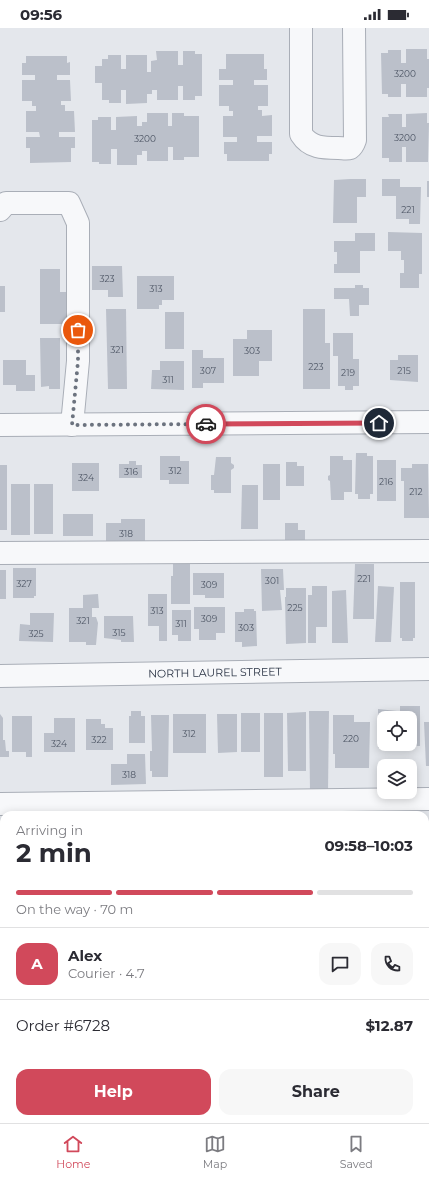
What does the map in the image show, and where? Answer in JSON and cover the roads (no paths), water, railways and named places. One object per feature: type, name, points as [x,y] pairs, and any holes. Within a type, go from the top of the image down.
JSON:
[{"type":"street","points":[[301,28],[301,134],[305,140],[322,148],[349,149],[353,146],[355,140],[354,28]]},
{"type":"street","points":[[0,210],[6,203],[69,203],[78,224],[78,361],[72,425]]},
{"type":"street","points":[[0,425],[429,422]]},
{"type":"street","points":[[0,553],[429,551]]},
{"type":"street","name":"NORTH LAUREL STREET","points":[[0,676],[429,669]]},
{"type":"street","points":[[0,804],[429,799]]}]
